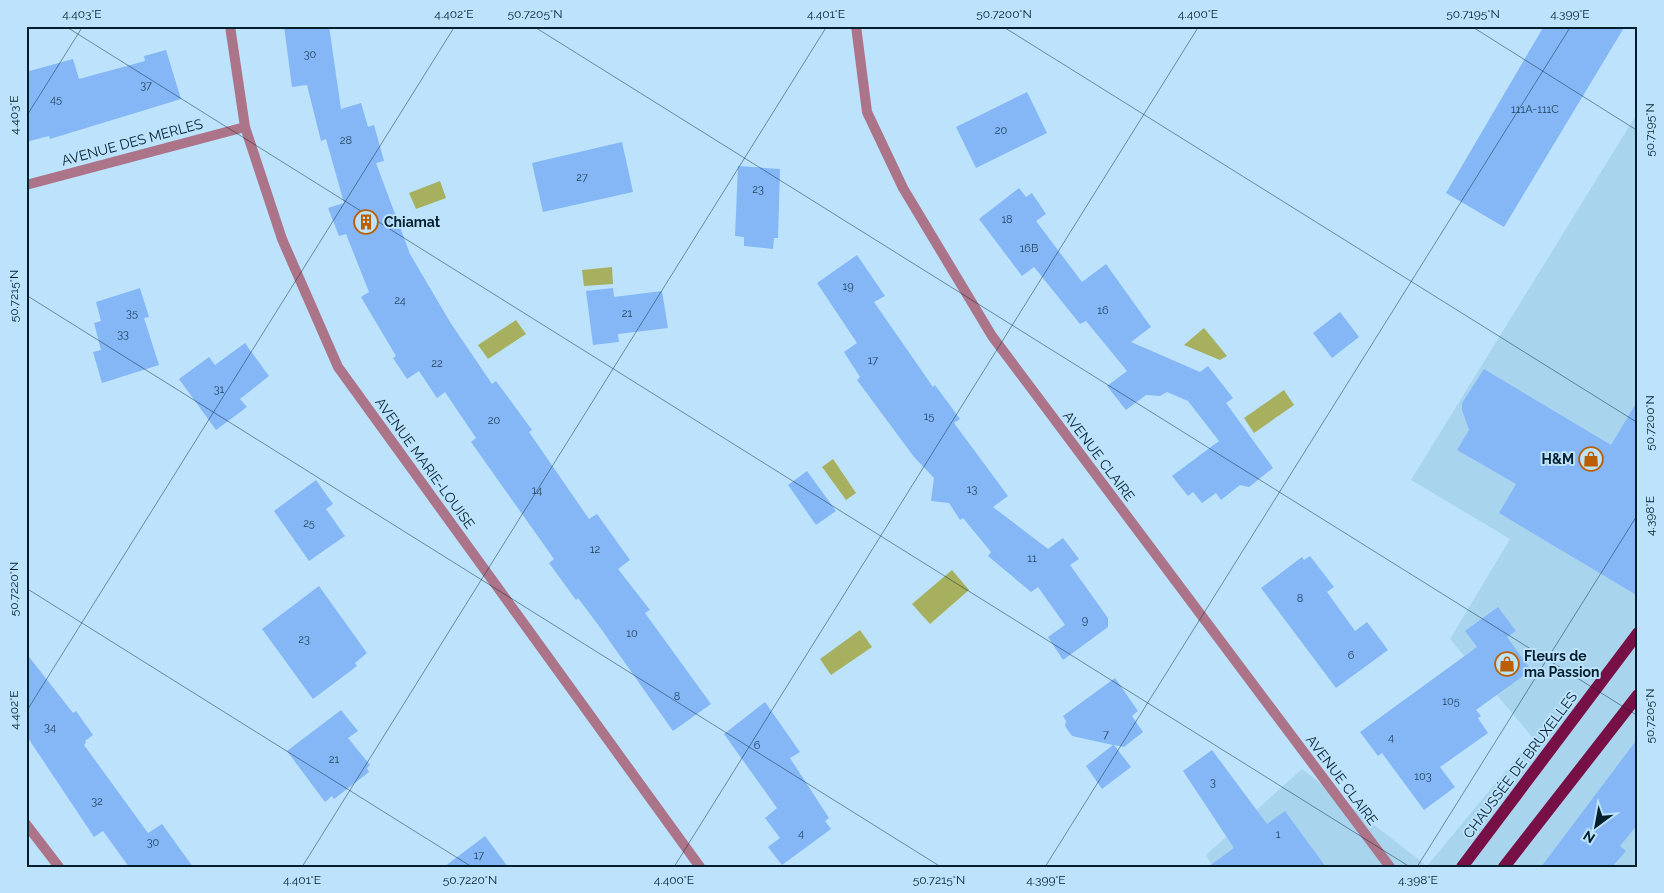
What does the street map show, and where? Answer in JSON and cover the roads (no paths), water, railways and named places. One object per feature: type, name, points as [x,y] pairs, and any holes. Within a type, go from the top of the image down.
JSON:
[{"type":"main road","name":"CHAUSSÉE DE BRUXELLES","points":[[1462,867],[1638,633]]},
{"type":"main road","points":[[1504,867],[1638,695]]},
{"type":"street","name":"AVENUE MARIE-LOUISE","points":[[230,26],[245,126],[282,239],[338,367],[700,867]]},
{"type":"street","name":"AVENUE CLAIRE","points":[[856,26],[867,112],[902,188],[992,336],[1390,867]]},
{"type":"street","name":"AVENUE DES MERLES","points":[[26,185],[245,126]]},
{"type":"street","points":[[26,824],[58,867]]},
{"type":"place","name":"Chiamat","points":[[366,222]]},
{"type":"place","name":"H&M","points":[[1591,459]]},
{"type":"place","name":"Fleurs de ma Passion","points":[[1507,664]]}]
